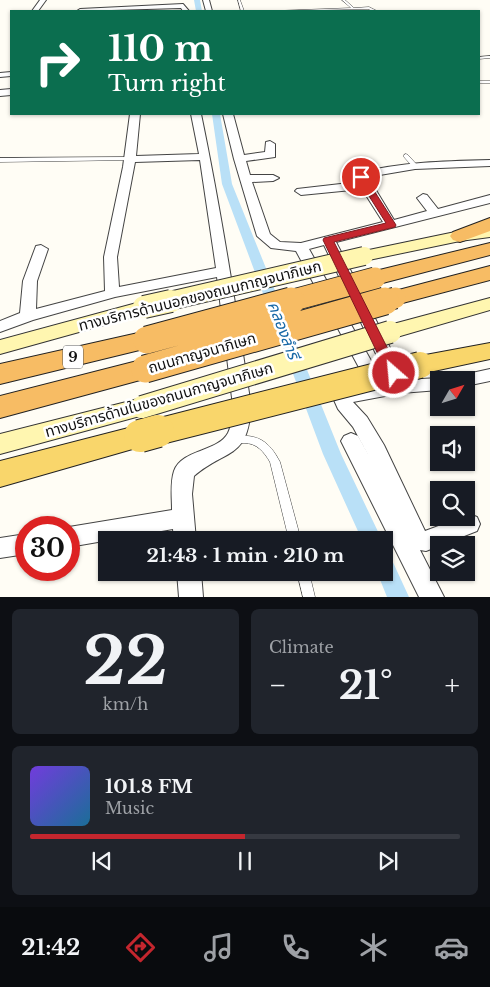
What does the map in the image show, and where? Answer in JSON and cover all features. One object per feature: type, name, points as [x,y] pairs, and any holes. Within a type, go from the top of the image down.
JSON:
[{"type":"highway","points":[[460,236],[490,224]]},
{"type":"highway","name":"ถนนกาญจนาภิเษก","points":[[0,374],[147,340],[490,249]]},
{"type":"highway","name":"ถนนกาญจนาภิเษก","points":[[0,407],[145,369],[490,273]]},
{"type":"main road","name":"ทางบริการด้านนอกของถนนกาญจนาภิเษก","points":[[0,347],[144,307],[364,256],[460,236],[490,232]]},
{"type":"main road","name":"ทางบริการด้านในของถนนกาญจนาภิเษก","points":[[0,444],[142,407],[390,332],[490,304]]},
{"type":"main road","points":[[0,474],[140,436],[420,365],[490,351]]},
{"type":"street","points":[[101,10],[183,6]]},
{"type":"street","points":[[114,294],[110,278],[114,230],[122,199],[135,115]]},
{"type":"street","points":[[184,531],[184,472],[191,464],[224,449],[235,440],[242,425],[242,406],[222,265],[205,157],[196,115]]},
{"type":"street","points":[[228,115],[239,159],[264,236],[276,245],[301,247],[490,199]]},
{"type":"street","points":[[239,159],[271,155],[270,144]]},
{"type":"street","points":[[129,159],[205,157]]},
{"type":"street","points":[[392,225],[361,177],[364,174],[415,166],[490,163]]},
{"type":"street","points":[[245,179],[273,178]]},
{"type":"street","points":[[301,191],[366,185]]},
{"type":"street","points":[[423,198],[435,213]]},
{"type":"street","points":[[328,240],[401,387]]},
{"type":"street","points":[[301,247],[380,391]]},
{"type":"street","points":[[28,316],[30,281],[41,249]]},
{"type":"street","points":[[0,327],[28,316],[222,265]]},
{"type":"street","points":[[475,378],[490,375]]},
{"type":"street","points":[[430,385],[401,387],[347,397],[343,400],[344,404],[360,422],[377,451],[415,536],[419,540],[426,541],[463,526]]},
{"type":"street","points":[[352,441],[432,597]]},
{"type":"street","points":[[80,535],[183,518]]},
{"type":"street","points":[[0,548],[15,546]]},
{"type":"street","points":[[190,581],[192,597]]},
{"type":"lane","points":[[343,0],[353,8]]},
{"type":"lane","points":[[300,10],[353,8],[369,8],[373,10]]},
{"type":"lane","points":[[406,156],[415,166]]},
{"type":"lane","points":[[0,160],[129,159]]},
{"type":"lane","points":[[235,440],[248,438],[258,442],[270,453],[275,462],[293,531]]},
{"type":"lane","points":[[305,581],[309,597]]},
{"type":"waterway","name":"คลองลำรี","points":[[197,0],[199,10]]},
{"type":"waterway","name":"คลองลำรี","points":[[216,115],[227,184],[332,454],[368,531]]},
{"type":"waterway","name":"คลองลำรี","points":[[391,581],[398,597]]},
{"type":"route","points":[[361,177],[392,225],[328,240],[394,373]]}]
